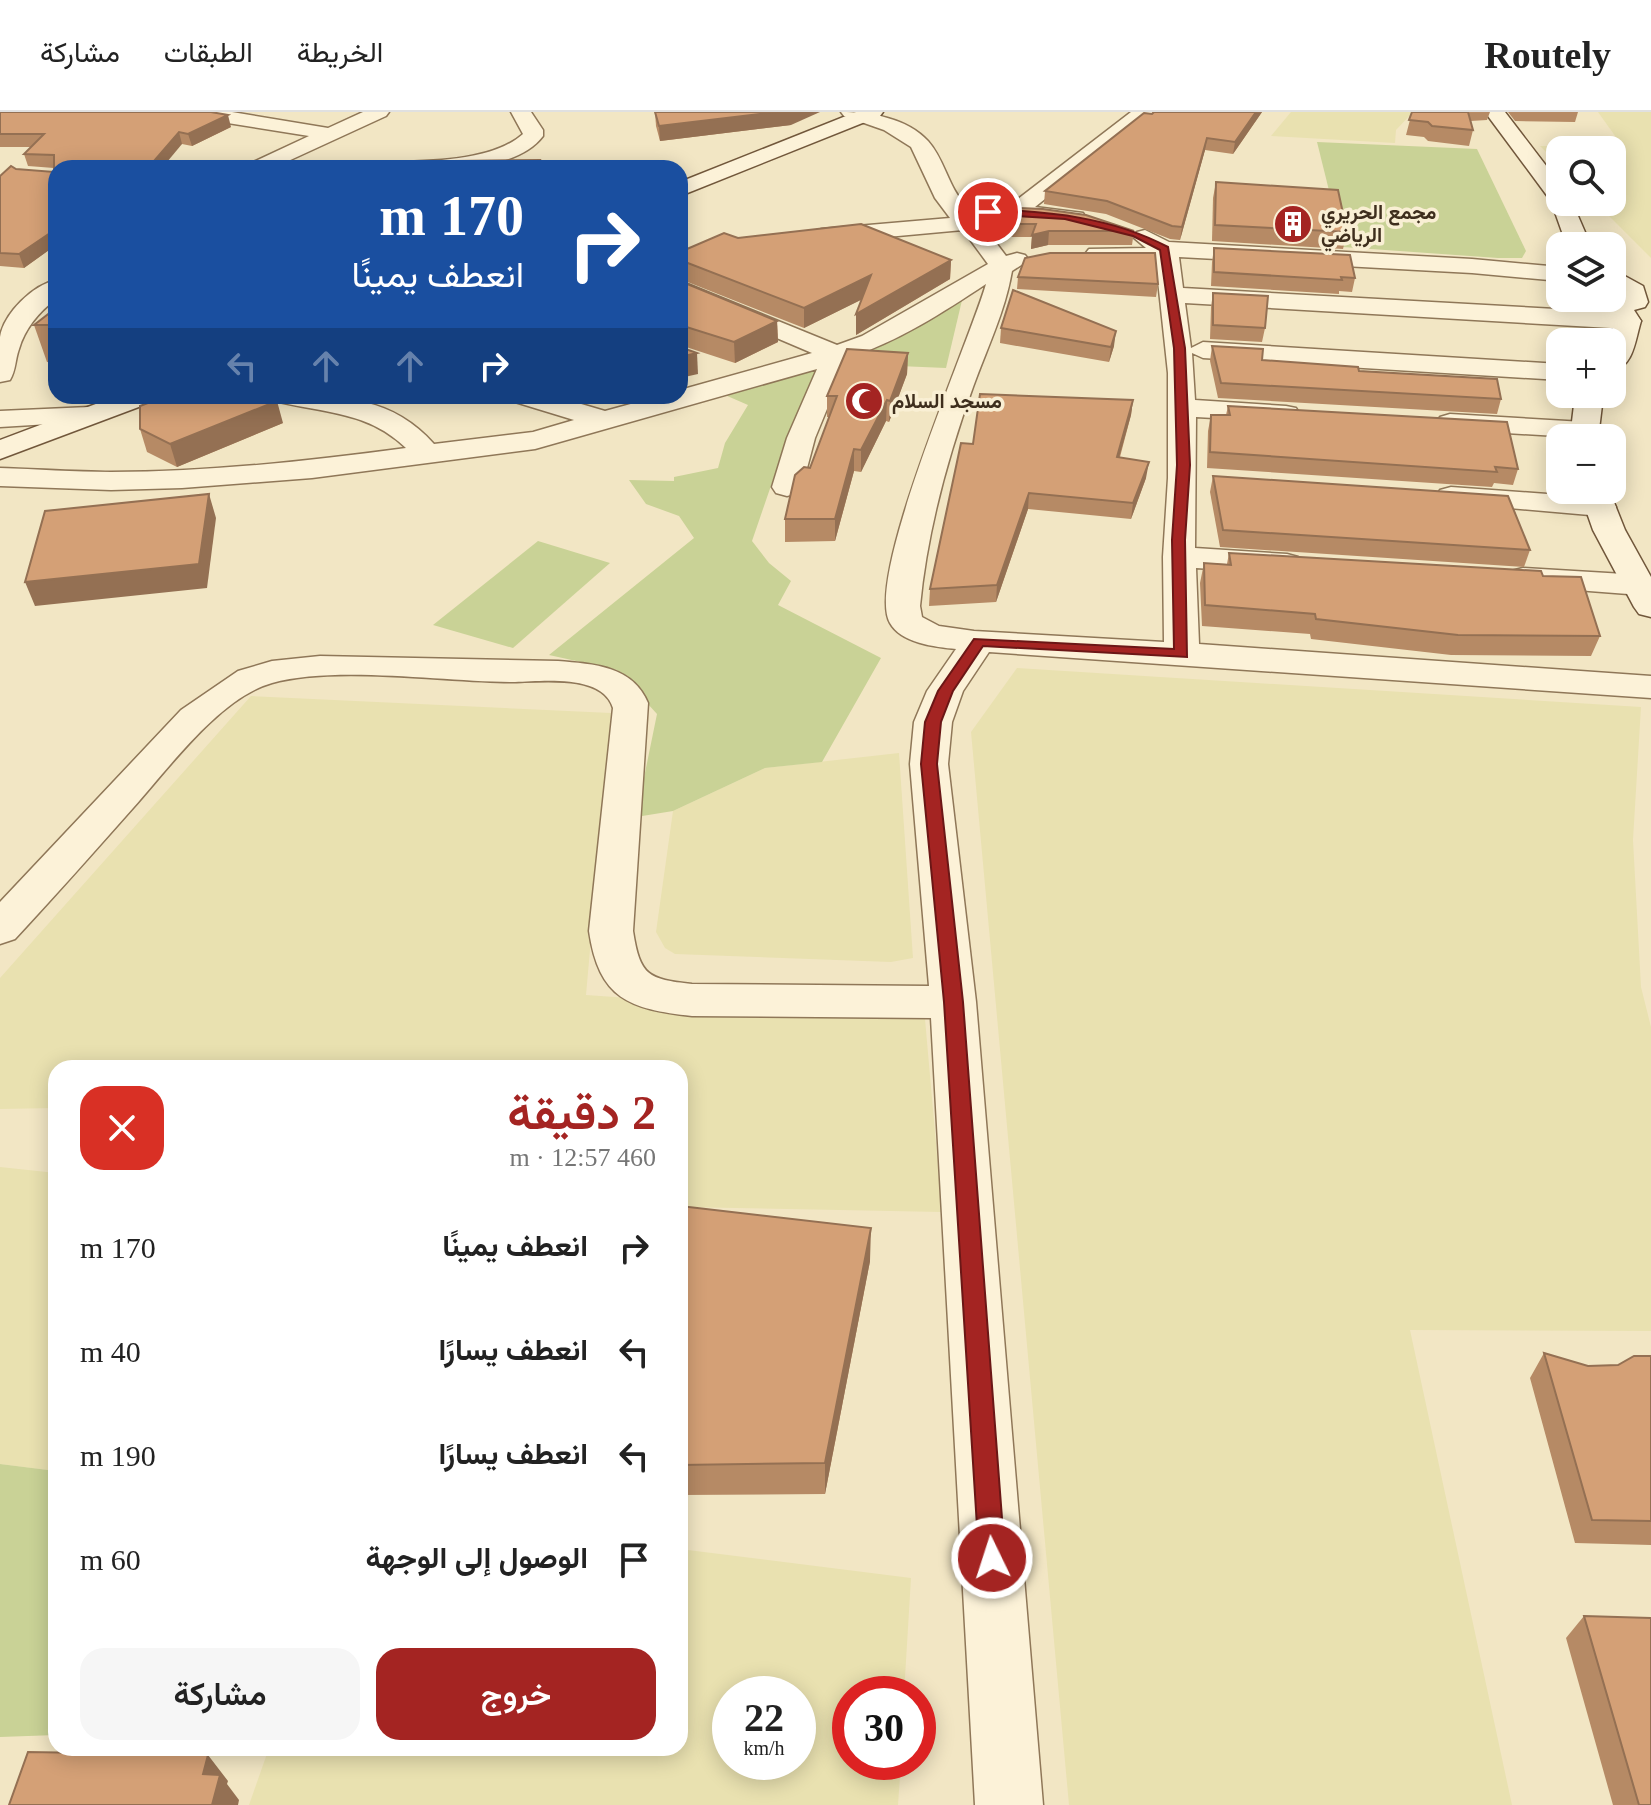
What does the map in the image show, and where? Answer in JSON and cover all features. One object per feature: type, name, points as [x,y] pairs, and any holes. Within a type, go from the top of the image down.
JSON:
[{"type":"street","points":[[196,112],[330,134]]},
{"type":"street","points":[[273,160],[379,112]]},
{"type":"street","points":[[472,160],[515,151],[533,136],[533,130],[521,112]]},
{"type":"street","points":[[1016,211],[1143,112]]},
{"type":"street","points":[[1495,112],[1546,181]]},
{"type":"street","points":[[688,187],[863,113],[898,129],[920,144],[946,198],[1001,265],[998,284],[954,402],[934,469],[902,606],[905,620],[912,627],[934,635],[979,642],[1651,687]]},
{"type":"street","points":[[798,237],[1016,211],[1094,223]]},
{"type":"street","points":[[1127,231],[1166,252]]},
{"type":"street","points":[[1166,252],[1179,348],[1182,408],[1197,478],[1179,557],[1182,654]]},
{"type":"street","points":[[1070,254],[1166,252],[1472,266],[1546,273]]},
{"type":"street","points":[[688,397],[871,342],[912,321],[1001,265],[1038,256]]},
{"type":"street","points":[[688,291],[837,354]]},
{"type":"street","points":[[0,374],[6,347],[27,309],[48,293]]},
{"type":"street","points":[[1173,295],[1546,302]]},
{"type":"street","points":[[0,307],[48,310]]},
{"type":"street","points":[[1179,348],[1546,371]]},
{"type":"street","points":[[787,487],[801,438],[837,354]]},
{"type":"street","points":[[707,365],[747,380]]},
{"type":"street","points":[[2,466],[89,415],[120,404]]},
{"type":"street","points":[[345,404],[388,420],[413,436],[427,455]]},
{"type":"street","points":[[551,404],[604,420]]},
{"type":"street","points":[[2,466],[61,479],[182,479],[312,469],[535,440],[661,404]]},
{"type":"street","points":[[1182,408],[1318,415]]},
{"type":"street","points":[[0,419],[89,415]]},
{"type":"street","points":[[1424,421],[1546,431]]},
{"type":"street","points":[[1415,494],[1546,498]]},
{"type":"street","points":[[1600,504],[1620,551],[1646,596]]},
{"type":"street","points":[[1179,557],[1323,566]]},
{"type":"street","points":[[1490,576],[1646,596]]},
{"type":"street","points":[[979,642],[945,691],[933,722],[929,764],[953,1002],[1009,1805]]},
{"type":"street","points":[[0,929],[194,718],[224,694],[249,680],[269,672],[315,667],[565,674],[612,681],[621,687],[631,708],[611,931],[614,962],[621,976],[635,988],[657,996],[692,1000],[953,1002]]},
{"type":"shaded area","points":[[1291,112],[1413,112],[1396,130],[1395,143],[1271,136]]},
{"type":"shaded area","points":[[1598,112],[1651,112],[1651,258],[1609,216],[1626,216],[1626,136],[1615,136]]},
{"type":"shaded area","points":[[1017,668],[1641,707],[1633,840],[1641,987],[1651,1027],[1651,1331],[1410,1330],[1512,1805],[1069,1805],[971,732]]},
{"type":"shaded area","points":[[251,696],[611,713],[586,995],[925,1019],[942,1212],[688,1207],[688,1060],[48,1060],[48,1108],[0,1109],[0,978]]},
{"type":"shaded area","points":[[899,753],[913,958],[891,962],[675,954],[665,948],[656,932],[673,811],[765,768]]},
{"type":"shaded area","points":[[0,1167],[48,1172],[48,1470],[0,1464]]},
{"type":"shaded area","points":[[688,1550],[911,1578],[905,1676],[832,1676],[832,1780],[900,1780],[898,1805],[249,1805],[266,1756],[688,1756]]},
{"type":"green space","points":[[1317,142],[1477,149],[1526,251],[1522,258],[1498,258],[1343,247]]},
{"type":"green space","points":[[963,296],[946,368],[851,364],[850,358]]},
{"type":"green space","points":[[810,368],[822,372],[775,474],[752,541],[769,563],[791,581],[778,605],[881,658],[822,762],[765,768],[673,811],[636,817],[657,714],[617,670],[549,655],[694,538],[679,516],[646,504],[629,480],[674,481],[674,477],[718,468],[725,443],[748,405],[725,395]]},
{"type":"green space","points":[[538,541],[610,563],[513,648],[433,625]]},
{"type":"green space","points":[[0,1464],[48,1470],[48,1735],[0,1737]]},
{"type":"building","points":[[0,112],[211,112],[228,115],[188,134],[179,132],[155,160],[54,160],[54,155],[24,154],[44,134],[0,134]]},
{"type":"building","points":[[655,112],[777,112],[659,126]]},
{"type":"building","points":[[1256,112],[1235,142],[1207,138],[1182,227],[1107,201],[1045,191],[1144,113]]},
{"type":"building","points":[[1412,112],[1468,112],[1473,130],[1409,120]]},
{"type":"building","points":[[11,166],[48,172],[48,234],[19,254],[0,253],[0,176]]},
{"type":"building","points":[[1216,182],[1338,190],[1347,232],[1215,225]]},
{"type":"building","points":[[1019,208],[1086,215],[1134,231],[1049,231],[1032,235],[1036,224],[1002,224]]},
{"type":"building","points":[[861,224],[951,260],[856,314],[871,275],[804,308],[688,263],[688,249],[724,233],[738,238]]},
{"type":"building","points":[[1214,248],[1350,255],[1355,278],[1341,277],[1342,280],[1214,272]]},
{"type":"building","points":[[1050,253],[1155,253],[1158,284],[1018,277],[1025,258]]},
{"type":"building","points":[[688,284],[777,321],[734,342],[688,328]]},
{"type":"building","points":[[1013,290],[1116,331],[1111,347],[1001,328]]},
{"type":"building","points":[[1213,293],[1268,296],[1265,328],[1213,325]]},
{"type":"building","points":[[48,314],[48,325],[34,325]]},
{"type":"building","points":[[1212,346],[1263,349],[1262,360],[1358,367],[1359,371],[1497,379],[1501,399],[1221,383]]},
{"type":"building","points":[[847,349],[908,353],[890,401],[887,400],[861,450],[854,449],[835,519],[785,519],[795,475],[804,467],[810,468],[837,396],[827,396]]},
{"type":"building","points":[[980,394],[1133,400],[1117,457],[1149,462],[1133,503],[1029,493],[997,585],[930,589],[961,443],[973,444]]},
{"type":"building","points":[[270,404],[170,444],[140,429],[140,406]]},
{"type":"building","points":[[1228,406],[1507,422],[1518,469],[1495,467],[1497,472],[1210,452],[1211,415],[1230,415]]},
{"type":"building","points":[[1213,476],[1508,496],[1530,550],[1223,530]]},
{"type":"building","points":[[209,494],[199,564],[25,582],[45,511]]},
{"type":"building","points":[[1229,553],[1541,571],[1543,576],[1581,577],[1600,636],[1458,635],[1316,619],[1315,614],[1205,605],[1204,563],[1231,565]]},
{"type":"building","points":[[688,1207],[871,1228],[825,1463],[688,1465]]},
{"type":"building","points":[[1544,1353],[1588,1366],[1618,1365],[1634,1356],[1651,1356],[1651,1521],[1592,1520]]},
{"type":"building","points":[[1584,1616],[1651,1618],[1651,1805],[1639,1805]]},
{"type":"building","points":[[28,1752],[48,1752],[48,1756],[208,1756],[203,1774],[220,1775],[212,1805],[9,1805]]},
{"type":"place","name":"مجمع الحريري الرياضي","points":[[1293,224]]},
{"type":"place","name":"مسجد السلام","points":[[864,401]]},
{"type":"route","points":[[988,212],[1016,211],[1065,216],[1136,234],[1164,249],[1179,348],[1183,465],[1179,540],[1182,654],[979,642],[945,691],[933,722],[929,764],[953,1002],[992,1558]]}]
